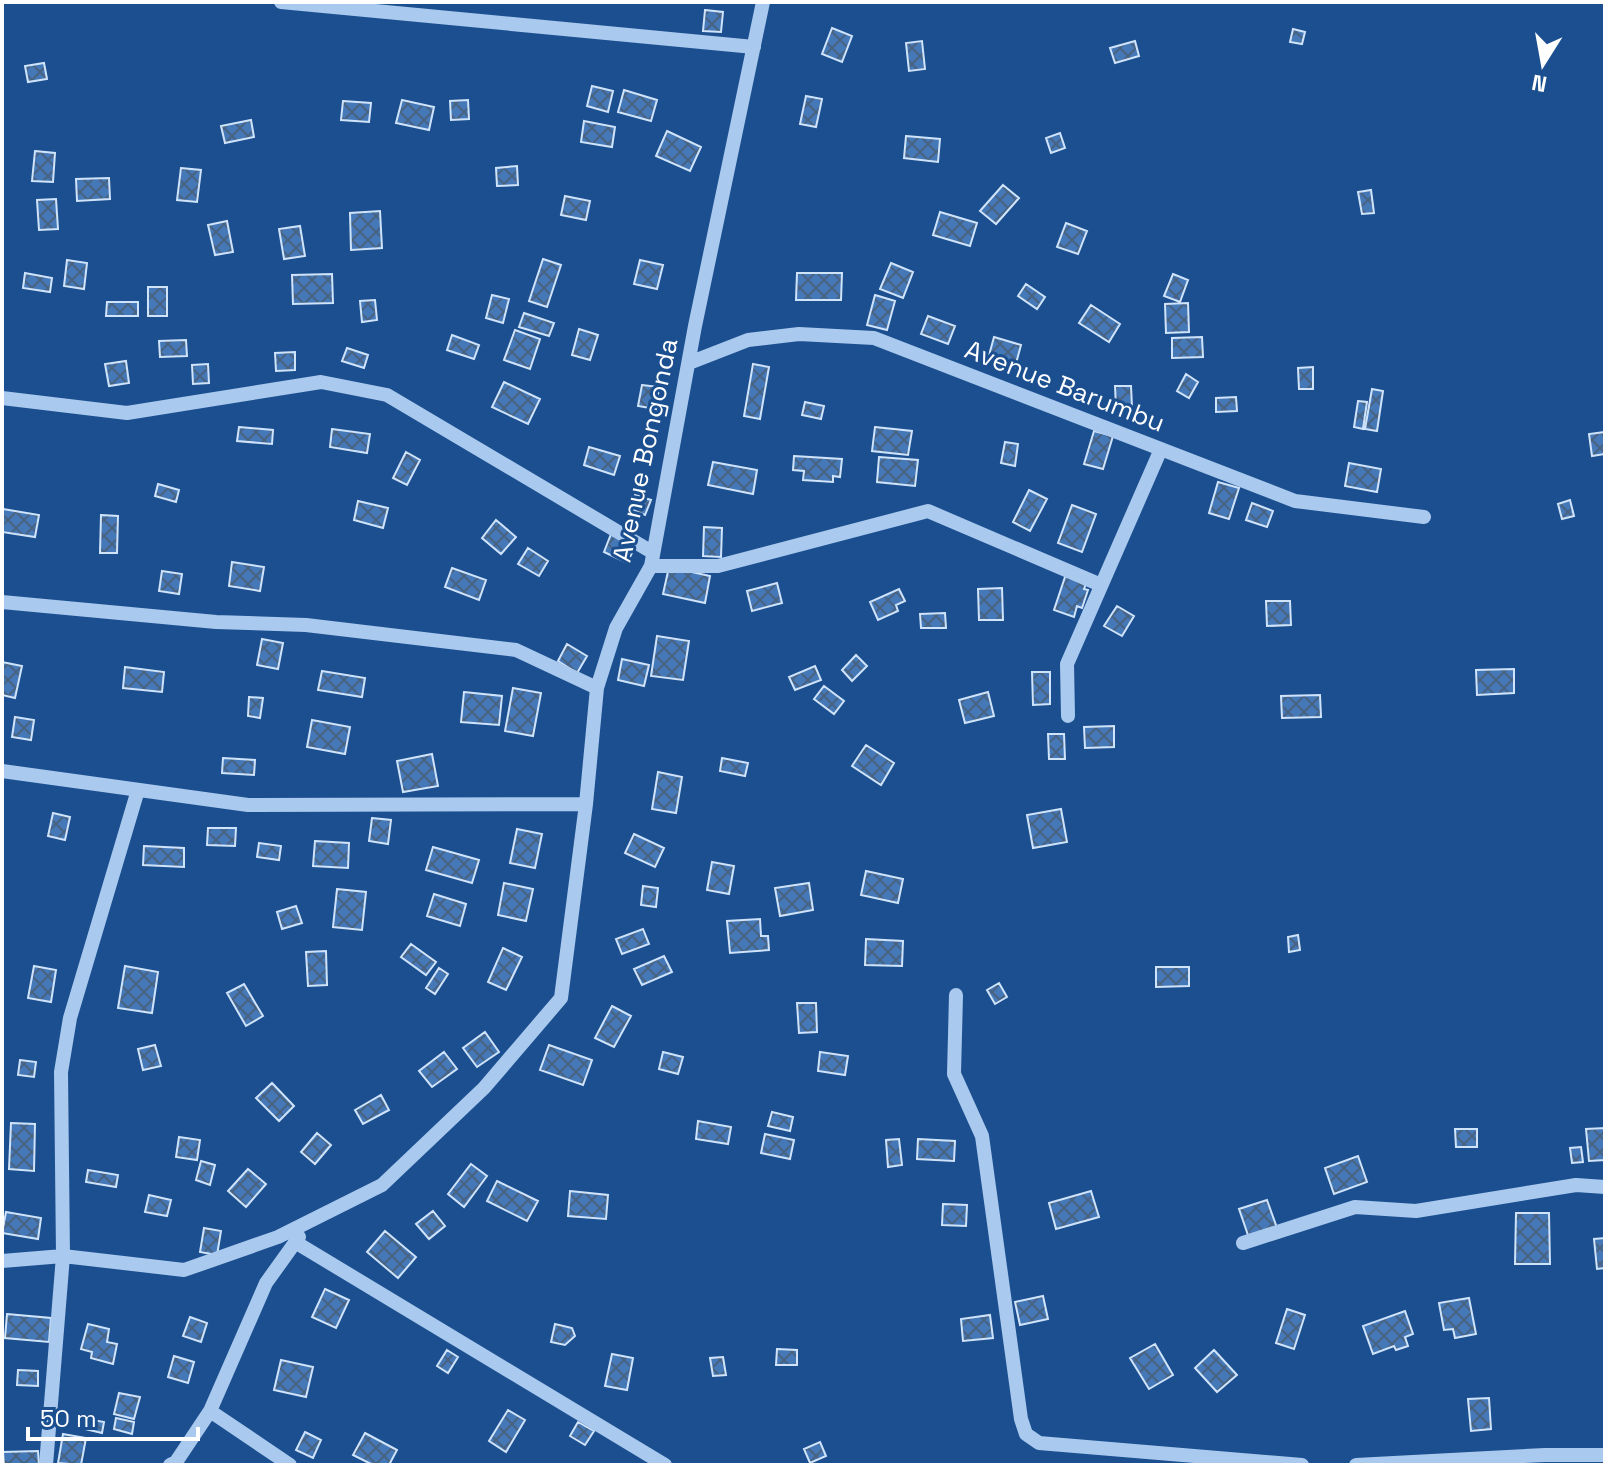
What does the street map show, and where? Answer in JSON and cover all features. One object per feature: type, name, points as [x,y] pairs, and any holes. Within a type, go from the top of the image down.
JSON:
[{"type":"street","points":[[281,2],[754,47]]},
{"type":"street","name":"Avenue Bongonda","points":[[311,1220],[382,1185],[484,1088],[561,998],[586,804],[597,688],[616,628],[652,559],[763,2]]},
{"type":"street","name":"Avenue Barumbu","points":[[689,363],[748,340],[799,334],[874,338],[1295,501],[1424,517]]},
{"type":"street","points":[[2,398],[127,413],[321,382],[387,395],[652,559],[718,566],[928,511],[1101,585]]},
{"type":"street","points":[[1068,716],[1067,664],[1161,449]]},
{"type":"street","points":[[2,602],[216,622],[306,625],[516,650],[597,688]]},
{"type":"street","points":[[2,771],[248,805],[586,804]]},
{"type":"street","points":[[46,1465],[63,1256],[61,1072],[70,1018],[138,790]]},
{"type":"street","points":[[956,995],[954,1074],[982,1136],[1021,1419],[1026,1434],[1039,1443],[1302,1465]]},
{"type":"street","points":[[1243,1243],[1355,1207],[1416,1211],[1576,1185],[1605,1187]]},
{"type":"street","points":[[2,1261],[63,1256],[184,1270],[278,1237],[311,1220]]},
{"type":"street","points":[[170,1465],[176,1462],[210,1411],[266,1283],[311,1220]]},
{"type":"street","points":[[295,1242],[665,1465]]},
{"type":"street","points":[[210,1411],[290,1465]]},
{"type":"street","points":[[1356,1465],[1545,1455],[1605,1455]]},
{"type":"building","points":[[705,10],[723,12],[721,32],[703,31]]},
{"type":"building","points":[[832,28],[852,36],[842,62],[822,54]]},
{"type":"building","points":[[1293,29],[1305,32],[1302,44],[1290,42]]},
{"type":"building","points":[[922,41],[925,69],[909,71],[906,43]]},
{"type":"building","points":[[1135,41],[1139,56],[1115,63],[1110,48]]},
{"type":"building","points":[[44,63],[47,79],[28,82],[25,66]]},
{"type":"building","points":[[592,86],[613,91],[608,112],[587,106]]},
{"type":"building","points":[[624,90],[657,100],[651,121],[618,112]]},
{"type":"building","points":[[806,96],[822,99],[816,127],[800,124]]},
{"type":"building","points":[[402,100],[434,107],[429,130],[396,123]]},
{"type":"building","points":[[468,100],[469,119],[451,120],[450,101]]},
{"type":"building","points":[[343,101],[371,103],[369,122],[341,120]]},
{"type":"building","points":[[251,120],[254,137],[225,143],[221,126]]},
{"type":"building","points":[[584,121],[615,127],[612,147],[581,142]]},
{"type":"building","points":[[667,131],[701,147],[690,171],[656,156]]},
{"type":"building","points":[[1060,133],[1065,148],[1051,153],[1046,138]]},
{"type":"building","points":[[906,136],[940,139],[938,162],[904,158]]},
{"type":"building","points":[[35,151],[55,153],[53,182],[32,181]]},
{"type":"building","points":[[517,166],[518,185],[497,186],[496,168]]},
{"type":"building","points":[[181,168],[201,170],[197,202],[177,200]]},
{"type":"building","points":[[109,178],[110,199],[77,201],[76,179]]},
{"type":"building","points":[[1003,185],[1019,198],[996,224],[980,211]]},
{"type":"building","points":[[1371,190],[1374,213],[1362,214],[1358,192]]},
{"type":"building","points":[[565,196],[590,201],[586,220],[561,215]]},
{"type":"building","points":[[56,199],[58,229],[39,230],[37,200]]},
{"type":"building","points":[[380,211],[382,248],[351,250],[350,213]]},
{"type":"building","points":[[940,212],[977,223],[970,246],[933,235]]},
{"type":"building","points":[[227,221],[233,252],[215,255],[208,225]]},
{"type":"building","points":[[1066,223],[1087,231],[1078,254],[1057,247]]},
{"type":"building","points":[[300,226],[305,256],[284,259],[279,229]]},
{"type":"building","points":[[543,259],[561,265],[547,307],[529,301]]},
{"type":"building","points":[[67,260],[87,263],[84,289],[64,286]]},
{"type":"building","points":[[640,260],[663,265],[657,289],[634,284]]},
{"type":"building","points":[[891,263],[913,272],[903,298],[880,289]]},
{"type":"building","points":[[25,273],[52,278],[50,292],[23,288]]},
{"type":"building","points":[[797,273],[842,273],[841,300],[796,300]]},
{"type":"building","points":[[332,274],[333,303],[293,304],[292,275]]},
{"type":"building","points":[[1173,274],[1188,280],[1180,302],[1164,296]]},
{"type":"building","points":[[1026,284],[1045,297],[1037,309],[1018,296]]},
{"type":"building","points":[[148,287],[167,287],[167,316],[148,316]]},
{"type":"building","points":[[492,295],[509,299],[503,323],[486,318]]},
{"type":"building","points":[[875,295],[895,301],[887,330],[867,325]]},
{"type":"building","points":[[375,300],[377,320],[362,322],[360,301]]},
{"type":"building","points":[[107,302],[138,302],[138,316],[106,316]]},
{"type":"building","points":[[1188,303],[1189,332],[1166,333],[1165,304]]},
{"type":"building","points":[[1091,305],[1120,324],[1109,342],[1079,323]]},
{"type":"building","points":[[524,313],[554,323],[549,336],[519,327]]},
{"type":"building","points":[[928,316],[955,326],[948,344],[921,334]]},
{"type":"building","points":[[579,329],[598,335],[590,360],[572,355]]},
{"type":"building","points":[[515,330],[540,339],[530,369],[504,360]]},
{"type":"building","points":[[452,335],[479,345],[474,359],[447,350]]},
{"type":"building","points":[[994,337],[1021,345],[1015,367],[988,359]]},
{"type":"building","points":[[1202,337],[1203,357],[1172,358],[1172,338]]},
{"type":"building","points":[[186,340],[187,356],[160,357],[159,341]]},
{"type":"building","points":[[347,348],[368,355],[364,368],[342,361]]},
{"type":"building","points":[[295,352],[295,370],[276,371],[275,353]]},
{"type":"building","points":[[126,361],[129,383],[109,386],[105,364]]},
{"type":"building","points":[[208,364],[209,383],[193,384],[192,365]]},
{"type":"building","points":[[753,364],[769,367],[760,419],[744,416]]},
{"type":"building","points":[[1313,367],[1313,389],[1299,389],[1298,368]]},
{"type":"building","points":[[1186,374],[1198,382],[1189,398],[1177,391]]},
{"type":"building","points":[[504,382],[540,399],[528,424],[492,407]]},
{"type":"building","points":[[642,385],[659,387],[656,409],[638,406]]},
{"type":"building","points":[[1115,386],[1131,386],[1132,407],[1116,407]]},
{"type":"building","points":[[1372,389],[1383,391],[1377,431],[1365,429]]},
{"type":"building","points":[[1236,397],[1237,411],[1216,412],[1216,398]]},
{"type":"building","points":[[1358,401],[1367,402],[1363,429],[1354,427]]},
{"type":"building","points":[[805,402],[824,406],[821,419],[802,415]]},
{"type":"building","points":[[239,427],[273,430],[272,444],[237,441]]},
{"type":"building","points":[[875,427],[912,431],[908,455],[872,451]]},
{"type":"building","points":[[332,429],[370,434],[367,453],[330,447]]},
{"type":"building","points":[[1094,431],[1113,436],[1103,469],[1084,464]]},
{"type":"building","points":[[1605,432],[1605,454],[1592,456],[1589,434]]},
{"type":"building","points":[[1005,442],[1018,444],[1015,466],[1001,463]]},
{"type":"building","points":[[589,447],[620,456],[614,475],[584,465]]},
{"type":"building","points":[[406,452],[420,460],[407,485],[393,478]]},
{"type":"building","points":[[794,456],[842,459],[840,477],[833,476],[833,482],[803,480],[804,471],[793,470]]},
{"type":"building","points":[[879,457],[918,460],[915,486],[877,482]]},
{"type":"building","points":[[713,462],[757,470],[753,494],[708,485]]},
{"type":"building","points":[[1349,463],[1381,469],[1377,492],[1345,486]]},
{"type":"building","points":[[1218,482],[1239,488],[1229,519],[1209,513]]},
{"type":"building","points":[[158,484],[179,490],[176,502],[155,496]]},
{"type":"building","points":[[1029,490],[1047,499],[1030,531],[1013,522]]},
{"type":"building","points":[[635,495],[651,500],[645,515],[630,509]]},
{"type":"building","points":[[1570,500],[1574,516],[1562,519],[1558,504]]},
{"type":"building","points":[[358,501],[388,508],[383,528],[354,520]]},
{"type":"building","points":[[1252,503],[1273,511],[1267,527],[1246,520]]},
{"type":"building","points":[[1072,505],[1096,514],[1082,552],[1058,543]]},
{"type":"building","points":[[3,509],[39,515],[35,537],[2,532]]},
{"type":"building","points":[[101,515],[118,516],[117,553],[100,553]]},
{"type":"building","points":[[496,520],[516,537],[501,554],[482,538]]},
{"type":"building","points":[[704,527],[722,528],[721,557],[703,556]]},
{"type":"building","points":[[611,534],[636,545],[627,563],[604,552]]},
{"type":"building","points":[[528,548],[548,561],[539,576],[518,564]]},
{"type":"building","points":[[232,562],[264,567],[260,591],[229,586]]},
{"type":"building","points":[[669,567],[710,576],[705,603],[663,594]]},
{"type":"building","points":[[452,568],[486,580],[479,600],[445,587]]},
{"type":"building","points":[[162,571],[182,574],[179,594],[159,591]]},
{"type":"building","points":[[1066,574],[1087,581],[1084,589],[1088,590],[1082,608],[1077,606],[1074,617],[1054,610]]},
{"type":"building","points":[[777,583],[782,603],[752,611],[747,591]]},
{"type":"building","points":[[1002,588],[1003,620],[979,620],[978,589]]},
{"type":"building","points":[[899,589],[905,601],[896,605],[898,611],[878,620],[870,602]]},
{"type":"building","points":[[1266,601],[1290,601],[1291,625],[1267,626]]},
{"type":"building","points":[[1117,606],[1134,616],[1122,636],[1104,626]]},
{"type":"building","points":[[945,613],[946,628],[921,628],[920,614]]},
{"type":"building","points":[[657,636],[689,641],[683,680],[651,676]]},
{"type":"building","points":[[262,639],[283,643],[278,669],[257,665]]},
{"type":"building","points":[[567,644],[587,656],[577,673],[558,661]]},
{"type":"building","points":[[856,655],[867,666],[852,681],[842,670]]},
{"type":"building","points":[[622,659],[649,665],[644,686],[618,680]]},
{"type":"building","points":[[2,662],[22,666],[15,698],[2,695]]},
{"type":"building","points":[[815,666],[821,680],[795,690],[789,677]]},
{"type":"building","points":[[125,667],[164,672],[162,692],[123,688]]},
{"type":"building","points":[[1514,669],[1514,693],[1477,695],[1476,670]]},
{"type":"building","points":[[322,671],[365,678],[362,697],[318,690]]},
{"type":"building","points":[[1032,672],[1050,672],[1050,704],[1033,705]]},
{"type":"building","points":[[824,686],[844,701],[834,714],[814,699]]},
{"type":"building","points":[[513,688],[541,693],[533,736],[505,731]]},
{"type":"building","points":[[464,692],[502,696],[499,725],[461,722]]},
{"type":"building","points":[[988,692],[994,716],[965,723],[959,700]]},
{"type":"building","points":[[1320,695],[1321,717],[1282,718],[1281,696]]},
{"type":"building","points":[[249,697],[263,698],[260,718],[248,716]]},
{"type":"building","points":[[15,717],[34,720],[31,740],[12,737]]},
{"type":"building","points":[[312,720],[350,727],[345,754],[307,747]]},
{"type":"building","points":[[1114,726],[1114,747],[1085,748],[1084,727]]},
{"type":"building","points":[[1048,734],[1064,734],[1065,759],[1049,759]]},
{"type":"building","points":[[866,745],[894,763],[881,785],[852,766]]},
{"type":"building","points":[[432,754],[438,786],[403,792],[397,761]]},
{"type":"building","points":[[223,758],[255,760],[254,775],[222,773]]},
{"type":"building","points":[[722,758],[748,763],[745,776],[720,771]]},
{"type":"building","points":[[658,772],[682,777],[676,813],[652,809]]},
{"type":"building","points":[[1061,809],[1067,842],[1033,848],[1027,815]]},
{"type":"building","points":[[53,813],[70,817],[65,840],[48,836]]},
{"type":"building","points":[[372,818],[391,820],[388,844],[369,841]]},
{"type":"building","points":[[208,828],[236,828],[235,846],[207,845]]},
{"type":"building","points":[[517,829],[542,834],[535,868],[510,863]]},
{"type":"building","points":[[634,834],[664,848],[655,867],[625,853]]},
{"type":"building","points":[[315,841],[349,843],[348,868],[313,866]]},
{"type":"building","points":[[259,843],[281,846],[279,860],[257,857]]},
{"type":"building","points":[[144,846],[184,848],[184,867],[143,865]]},
{"type":"building","points":[[433,847],[479,860],[472,883],[426,870]]},
{"type":"building","points":[[712,862],[734,866],[729,894],[707,890]]},
{"type":"building","points":[[866,871],[903,879],[898,903],[861,895]]},
{"type":"building","points":[[504,883],[533,889],[526,921],[498,915]]},
{"type":"building","points":[[809,883],[813,910],[780,916],[775,888]]},
{"type":"building","points":[[643,886],[658,888],[656,907],[641,905]]},
{"type":"building","points":[[337,889],[366,892],[362,930],[333,927]]},
{"type":"building","points":[[434,894],[466,904],[460,926],[427,916]]},
{"type":"building","points":[[296,906],[302,923],[282,929],[277,912]]},
{"type":"building","points":[[760,919],[761,936],[768,936],[769,950],[730,953],[727,921]]},
{"type":"building","points":[[643,929],[649,944],[622,954],[616,939]]},
{"type":"building","points":[[1298,935],[1300,950],[1289,952],[1288,937]]},
{"type":"building","points":[[866,939],[903,941],[902,966],[865,965]]},
{"type":"building","points":[[411,944],[436,962],[426,975],[401,957]]},
{"type":"building","points":[[503,948],[522,957],[506,990],[488,982]]},
{"type":"building","points":[[326,951],[327,985],[308,986],[306,952]]},
{"type":"building","points":[[664,956],[672,972],[642,985],[634,969]]},
{"type":"building","points":[[34,966],[56,970],[51,1002],[28,998]]},
{"type":"building","points":[[125,966],[158,972],[152,1013],[118,1008]]},
{"type":"building","points":[[1156,967],[1189,967],[1189,986],[1156,987]]},
{"type":"building","points":[[439,968],[448,974],[435,994],[426,988]]},
{"type":"building","points":[[999,983],[1007,997],[995,1004],[987,990]]},
{"type":"building","points":[[244,984],[263,1016],[246,1026],[227,993]]},
{"type":"building","points":[[797,1003],[816,1003],[817,1032],[799,1033]]},
{"type":"building","points":[[612,1006],[631,1016],[614,1047],[595,1038]]},
{"type":"building","points":[[485,1032],[499,1052],[477,1067],[463,1048]]},
{"type":"building","points":[[155,1045],[161,1066],[143,1070],[138,1049]]},
{"type":"building","points":[[549,1045],[592,1060],[583,1085],[540,1070]]},
{"type":"building","points":[[444,1052],[457,1069],[432,1087],[419,1071]]},
{"type":"building","points":[[663,1052],[683,1057],[678,1074],[659,1069]]},
{"type":"building","points":[[820,1052],[848,1056],[845,1075],[818,1071]]},
{"type":"building","points":[[20,1060],[36,1062],[34,1077],[18,1075]]},
{"type":"building","points":[[272,1083],[294,1106],[279,1121],[256,1098]]},
{"type":"building","points":[[381,1095],[389,1110],[363,1124],[355,1110]]},
{"type":"building","points":[[772,1112],[793,1117],[790,1131],[768,1126]]},
{"type":"building","points":[[698,1121],[731,1127],[728,1144],[696,1139]]},
{"type":"building","points":[[11,1123],[35,1124],[34,1171],[9,1169]]},
{"type":"building","points":[[1605,1128],[1605,1160],[1589,1161],[1586,1129]]},
{"type":"building","points":[[1455,1129],[1477,1129],[1477,1147],[1456,1147]]},
{"type":"building","points":[[317,1133],[331,1145],[315,1164],[301,1152]]},
{"type":"building","points":[[765,1134],[794,1140],[790,1159],[761,1153]]},
{"type":"building","points":[[179,1137],[200,1140],[197,1160],[176,1157]]},
{"type":"building","points":[[899,1139],[902,1165],[888,1167],[886,1140]]},
{"type":"building","points":[[918,1139],[955,1141],[954,1161],[917,1159]]},
{"type":"building","points":[[1581,1147],[1583,1162],[1572,1163],[1570,1148]]},
{"type":"building","points":[[1358,1156],[1367,1182],[1334,1194],[1325,1168]]},
{"type":"building","points":[[201,1161],[215,1165],[210,1185],[196,1180]]},
{"type":"building","points":[[471,1164],[487,1176],[464,1207],[448,1194]]},
{"type":"building","points":[[248,1169],[266,1184],[246,1207],[228,1191]]},
{"type":"building","points":[[88,1170],[118,1175],[116,1187],[86,1182]]},
{"type":"building","points":[[497,1181],[538,1201],[527,1221],[487,1201]]},
{"type":"building","points":[[570,1191],[608,1195],[606,1219],[568,1216]]},
{"type":"building","points":[[1091,1191],[1099,1217],[1056,1229],[1049,1203]]},
{"type":"building","points":[[149,1195],[171,1200],[167,1216],[145,1212]]},
{"type":"building","points":[[1267,1200],[1277,1228],[1249,1238],[1239,1209]]},
{"type":"building","points":[[943,1204],[967,1205],[966,1226],[942,1225]]},
{"type":"building","points":[[433,1211],[445,1226],[429,1239],[416,1224]]},
{"type":"building","points":[[6,1212],[41,1218],[38,1239],[2,1233]]},
{"type":"building","points":[[1516,1213],[1549,1213],[1550,1264],[1515,1264]]},
{"type":"building","points":[[204,1228],[221,1231],[217,1255],[200,1252]]},
{"type":"building","points":[[385,1231],[416,1257],[398,1278],[367,1252]]},
{"type":"building","points":[[1605,1238],[1605,1268],[1597,1269],[1594,1239]]},
{"type":"building","points":[[325,1289],[349,1300],[336,1328],[312,1317]]},
{"type":"building","points":[[1043,1296],[1048,1319],[1020,1325],[1015,1302]]},
{"type":"building","points":[[1469,1298],[1476,1334],[1455,1338],[1453,1329],[1444,1330],[1439,1303]]},
{"type":"building","points":[[1287,1309],[1305,1315],[1294,1349],[1276,1343]]},
{"type":"building","points":[[1405,1311],[1413,1334],[1405,1337],[1408,1346],[1396,1350],[1394,1346],[1373,1354],[1363,1326]]},
{"type":"building","points":[[7,1314],[51,1318],[49,1342],[5,1338]]},
{"type":"building","points":[[990,1315],[993,1338],[963,1341],[961,1319]]},
{"type":"building","points":[[190,1317],[207,1323],[201,1342],[183,1336]]},
{"type":"building","points":[[88,1324],[109,1329],[107,1342],[117,1344],[113,1364],[91,1358],[92,1352],[81,1349]]},
{"type":"building","points":[[555,1324],[572,1328],[575,1336],[565,1345],[551,1342]]},
{"type":"building","points":[[1155,1344],[1173,1375],[1149,1389],[1130,1358]]},
{"type":"building","points":[[777,1349],[797,1350],[797,1365],[776,1365]]},
{"type":"building","points":[[447,1350],[458,1357],[448,1373],[437,1366]]},
{"type":"building","points":[[1214,1350],[1237,1375],[1217,1392],[1195,1368]]},
{"type":"building","points":[[612,1354],[633,1358],[627,1390],[605,1386]]},
{"type":"building","points":[[174,1356],[194,1362],[188,1383],[168,1377]]},
{"type":"building","points":[[723,1357],[726,1375],[713,1376],[710,1358]]},
{"type":"building","points":[[281,1360],[313,1367],[306,1397],[274,1390]]},
{"type":"building","points":[[18,1370],[38,1371],[38,1386],[17,1385]]},
{"type":"building","points":[[119,1393],[140,1397],[134,1419],[114,1414]]},
{"type":"building","points":[[1489,1398],[1491,1429],[1471,1431],[1468,1399]]},
{"type":"building","points":[[508,1410],[525,1420],[506,1452],[489,1441]]},
{"type":"building","points":[[116,1418],[134,1422],[132,1434],[114,1429]]},
{"type":"building","points":[[87,1419],[104,1422],[102,1433],[85,1429]]},
{"type":"building","points":[[578,1422],[594,1431],[585,1445],[570,1436]]},
{"type":"building","points":[[305,1432],[321,1440],[313,1458],[296,1450]]},
{"type":"building","points":[[365,1433],[397,1450],[389,1465],[373,1465],[353,1455]]},
{"type":"building","points":[[63,1434],[86,1438],[81,1465],[58,1463]]},
{"type":"building","points":[[820,1442],[826,1456],[810,1463],[804,1449]]},
{"type":"building","points":[[38,1451],[39,1465],[4,1465],[3,1452]]}]
